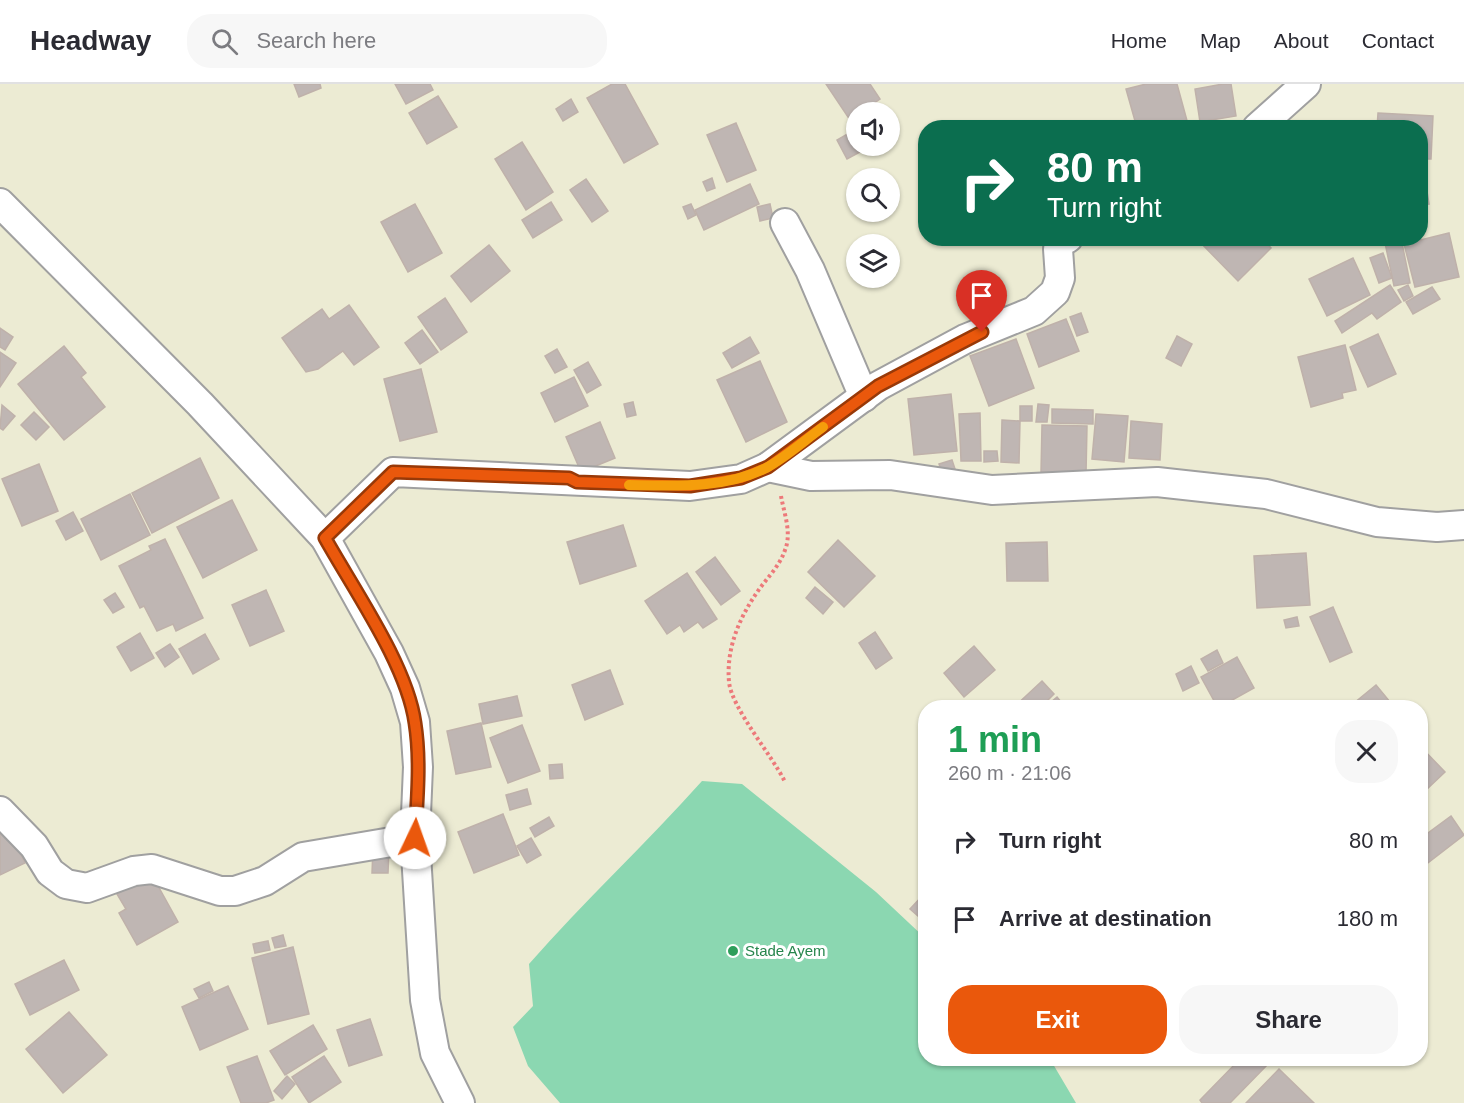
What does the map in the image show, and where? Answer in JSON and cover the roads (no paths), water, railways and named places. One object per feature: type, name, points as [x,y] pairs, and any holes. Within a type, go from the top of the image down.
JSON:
[{"type":"street","points":[[1266,120],[1306,84]]},
{"type":"street","points":[[0,203],[200,404],[325,538],[389,653],[415,722],[418,766],[415,838],[425,1000],[435,1053],[460,1103]]},
{"type":"street","points":[[786,223],[805,260],[864,397]]},
{"type":"street","points":[[325,538],[393,472],[569,478],[577,482],[604,484],[690,486],[741,478],[768,467],[878,386],[964,339],[1034,311],[1055,292],[1060,278],[1059,246]]},
{"type":"street","points":[[768,467],[810,476],[890,475],[992,490],[1157,482],[1266,494],[1377,522],[1437,527],[1464,525]]},
{"type":"street","points":[[0,811],[34,846],[50,872],[66,884],[87,888],[134,871],[152,869],[220,891],[235,891],[265,881],[303,856],[415,838]]},
{"type":"place","name":"Stade Ayem","points":[[733,951]]}]
